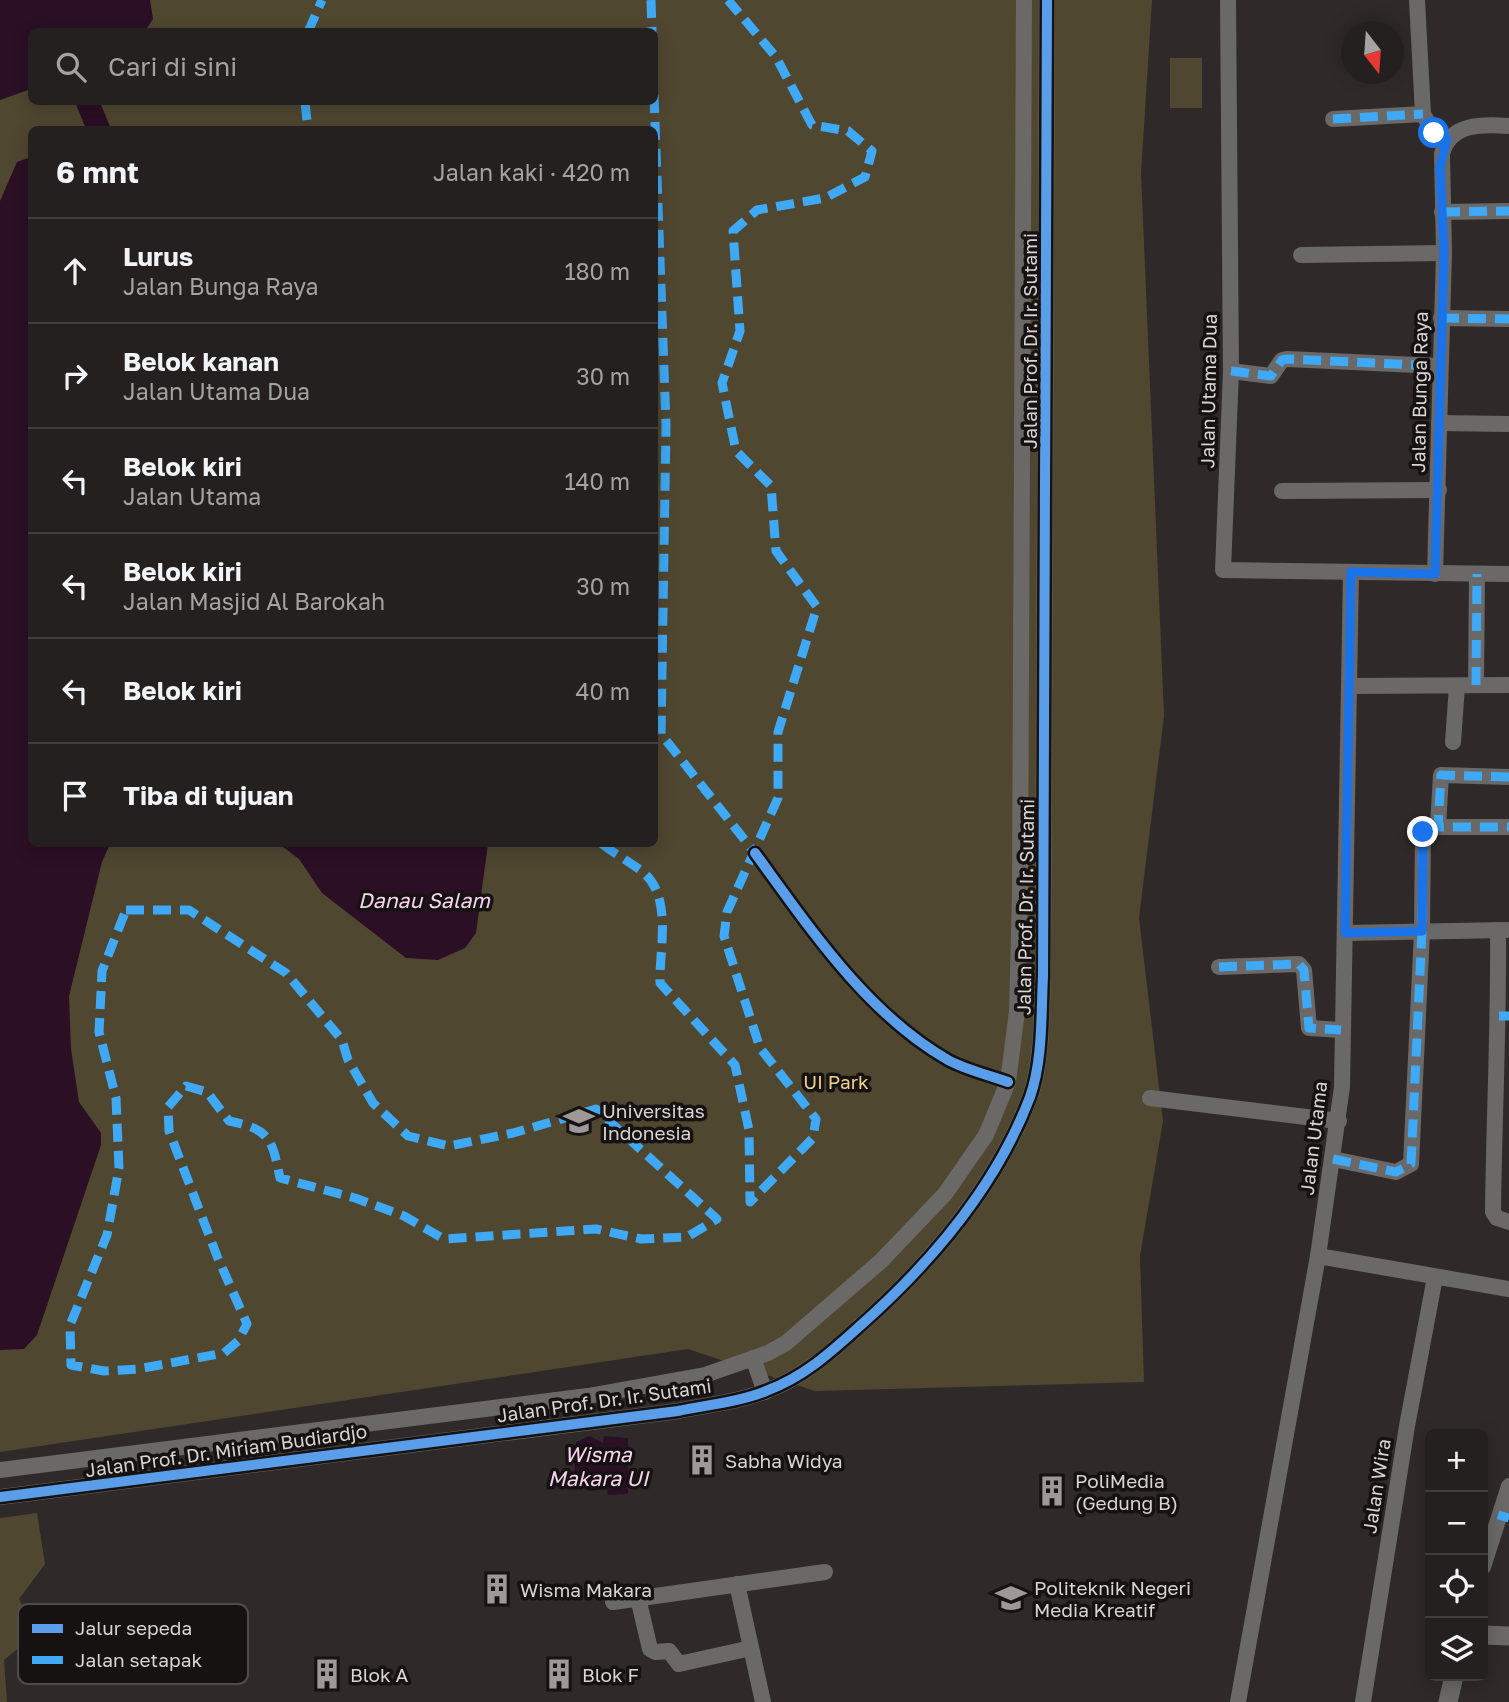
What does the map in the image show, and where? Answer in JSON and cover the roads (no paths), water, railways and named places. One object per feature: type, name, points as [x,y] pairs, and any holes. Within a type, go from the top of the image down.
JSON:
[{"type":"street","name":"Jalan Prof. Dr. Ir. Sutami","points":[[447,1412],[588,1396],[705,1375],[753,1359],[786,1343],[881,1261],[945,1194],[986,1135],[1009,1082],[1017,1011],[1020,894],[1024,0]]},
{"type":"street","name":"Jalan Prof. Dr. Ir. Sutami","points":[[456,1437],[678,1411],[765,1392],[820,1363],[907,1284],[968,1210],[1007,1149],[1031,1094],[1040,1037],[1043,976],[1047,0]]},
{"type":"street","name":"Jalan Utama Dua","points":[[1228,0],[1231,371],[1223,570],[1435,574]]},
{"type":"street","points":[[1417,0],[1423,114],[1434,133],[1447,139],[1460,130],[1509,125]]},
{"type":"street","points":[[1333,120],[1423,114]]},
{"type":"street","name":"Jalan Bunga Raya","points":[[1435,574],[1444,253],[1440,167],[1447,139]]},
{"type":"street","points":[[1442,212],[1509,211]]},
{"type":"street","points":[[1301,256],[1444,253]]},
{"type":"street","points":[[1441,318],[1509,319]]},
{"type":"street","points":[[1231,371],[1271,376],[1282,360],[1287,359],[1439,366]]},
{"type":"street","points":[[1439,423],[1509,424]]},
{"type":"street","points":[[1282,491],[1439,491]]},
{"type":"street","name":"Jalan Utama","points":[[1238,1702],[1318,1256],[1339,1121],[1342,1087],[1351,572]]},
{"type":"street","points":[[1435,574],[1509,574]]},
{"type":"street","points":[[1476,685],[1477,574]]},
{"type":"street","points":[[1350,686],[1509,685]]},
{"type":"street","points":[[1453,742],[1457,686]]},
{"type":"street","points":[[1438,827],[1441,775],[1509,777]]},
{"type":"street","points":[[1333,1159],[1396,1172],[1405,1170],[1411,1164],[1424,828],[1509,827]]},
{"type":"street","points":[[1345,933],[1504,930],[1502,1088],[1493,1212],[1497,1218],[1509,1223]]},
{"type":"street","points":[[1219,967],[1299,964],[1304,970],[1309,1028],[1342,1030]]},
{"type":"street","points":[[1150,1098],[1339,1121]]},
{"type":"street","points":[[1318,1256],[1509,1289]]},
{"type":"street","name":"Jalan Wira","points":[[1363,1702],[1435,1277]]},
{"type":"street","points":[[753,1359],[765,1392]]},
{"type":"street","name":"Jalan Prof. Dr. Miriam Budiardjo","points":[[0,1470],[447,1412]]},
{"type":"street","name":"Jalan Prof. Dr. Miriam Budiardjo","points":[[0,1497],[456,1437]]},
{"type":"street","points":[[1488,1555],[1504,1516],[1509,1486]]},
{"type":"street","points":[[613,1602],[825,1572]]},
{"type":"street","points":[[737,1584],[763,1702]]},
{"type":"street","points":[[638,1598],[650,1649],[655,1652],[669,1651],[679,1664],[751,1648]]},
{"type":"street","points":[[1488,1635],[1509,1636]]},
{"type":"street","points":[[1448,1702],[1453,1681]]},
{"type":"water","points":[[0,0],[150,0],[153,19],[147,28],[28,28],[28,90],[0,100]]},
{"type":"water","points":[[76,105],[101,105],[110,126],[85,126]]},
{"type":"water","points":[[28,158],[28,847],[109,847],[102,862],[69,996],[71,1049],[79,1102],[101,1133],[101,1145],[37,1335],[24,1349],[0,1350],[0,201],[17,162]]},
{"type":"water","name":"Danau Salam","points":[[283,847],[488,847],[476,933],[465,948],[438,960],[406,958],[322,893],[299,859]]},
{"type":"water","name":"Wisma Makara UI","points":[[590,1436],[603,1443],[604,1436],[628,1438],[628,1494],[608,1495],[607,1489],[589,1491],[574,1479],[576,1442]]},
{"type":"place","name":"Universitas Indonesia","points":[[579,1121]]},
{"type":"place","name":"Sabha Widya","points":[[702,1460]]},
{"type":"place","name":"PoliMedia (Gedung B)","points":[[1052,1491]]},
{"type":"place","name":"Wisma Makara","points":[[497,1589]]},
{"type":"place","name":"Politeknik Negeri Media Kreatif","points":[[1011,1598]]},
{"type":"place","name":"Blok A","points":[[327,1674]]},
{"type":"place","name":"Blok F","points":[[559,1674]]},
{"type":"park label","name":"UI Park","points":[[836,1081]]}]
